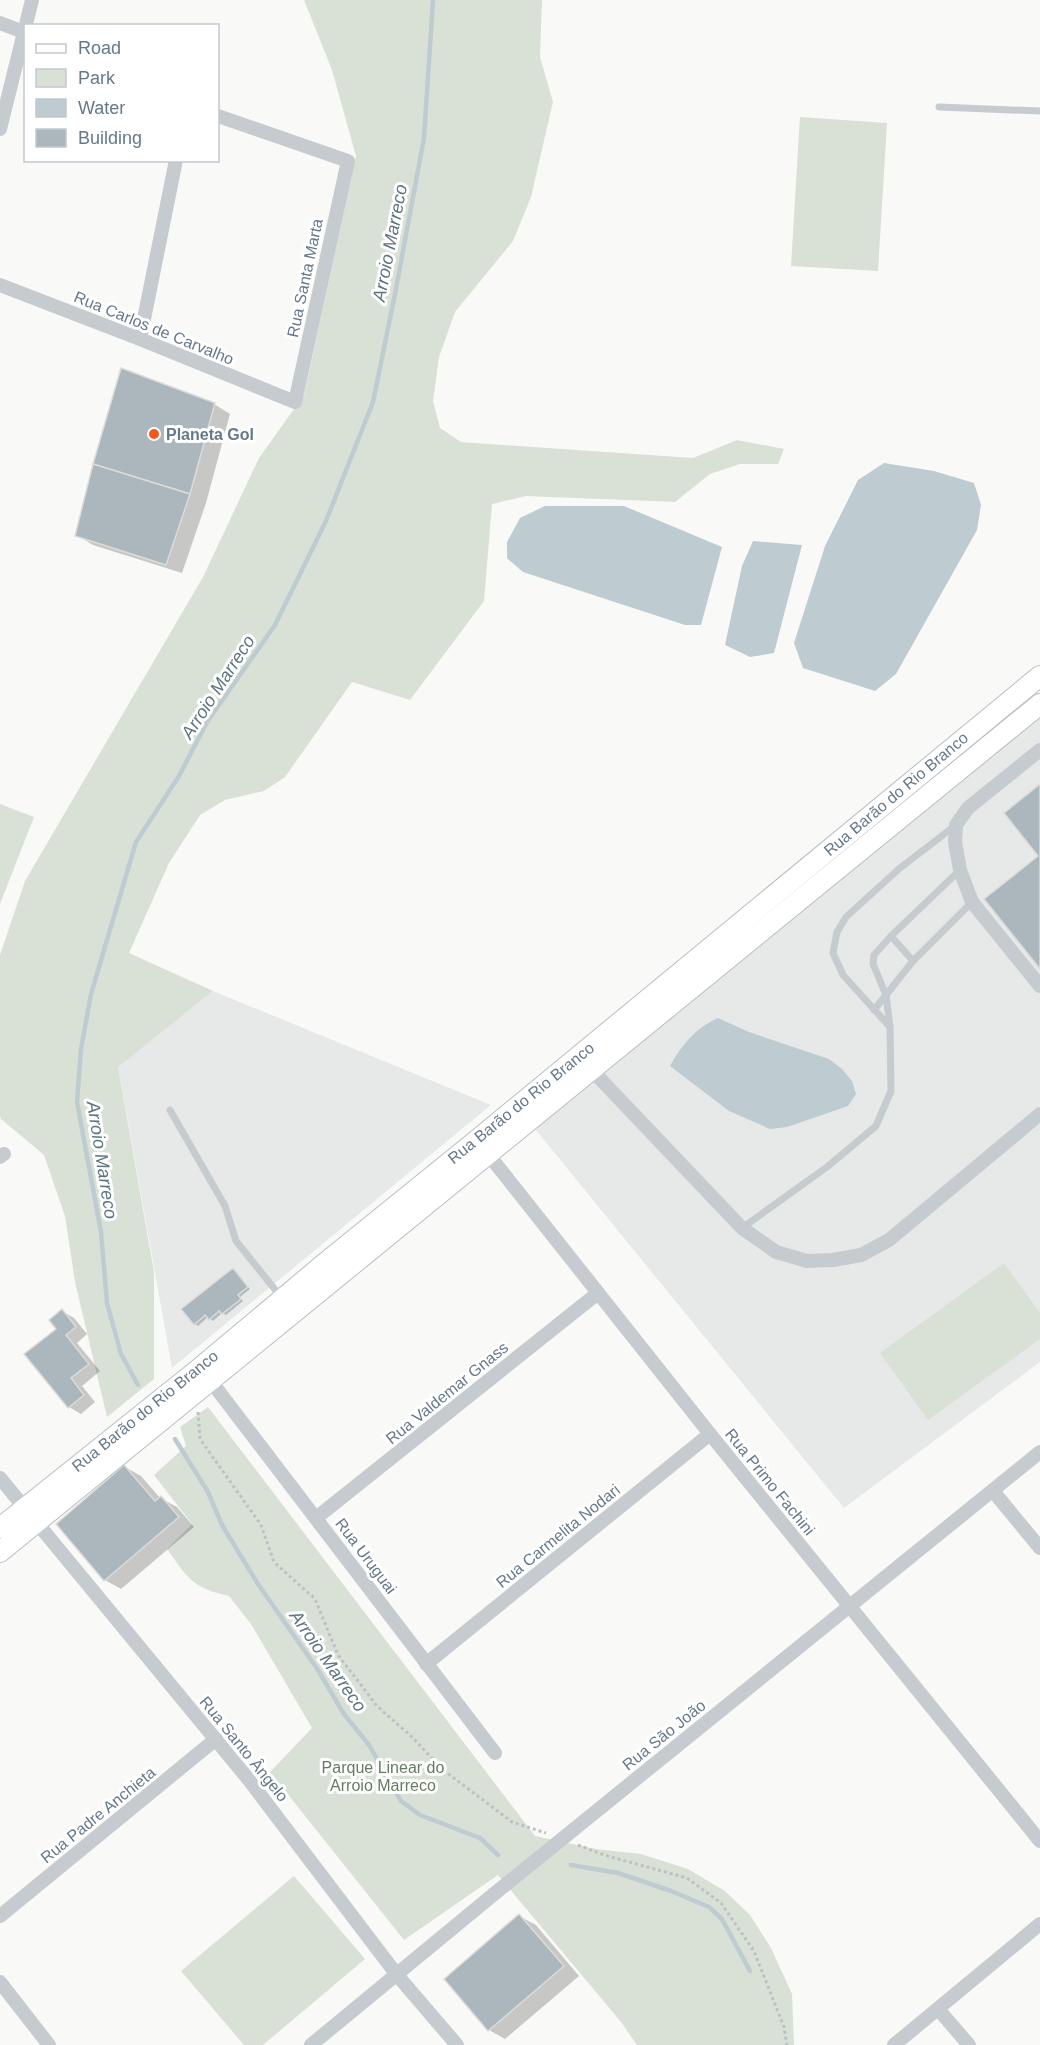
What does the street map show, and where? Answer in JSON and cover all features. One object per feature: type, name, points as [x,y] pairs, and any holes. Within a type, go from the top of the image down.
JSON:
[{"type":"main road","name":"Rua Barão do Rio Branco","points":[[0,1552],[31,1515],[585,1062],[908,785],[1040,676]]},
{"type":"main road","name":"Rua Barão do Rio Branco","points":[[585,1062],[921,800],[1040,704]]},
{"type":"main road","points":[[908,785],[921,800]]},
{"type":"main road","name":"Rua Barão do Rio Branco","points":[[115,1447],[210,1380],[288,1306]]},
{"type":"main road","name":"Rua Barão do Rio Branco","points":[[0,1528],[31,1515]]},
{"type":"street","points":[[27,24],[32,0]]},
{"type":"street","points":[[0,23],[24,33]]},
{"type":"street","points":[[0,129],[24,37]]},
{"type":"street","name":"Rua Santa Marta","points":[[219,116],[348,161],[295,402]]},
{"type":"street","points":[[140,339],[177,162]]},
{"type":"street","name":"Rua Carlos de Carvalho","points":[[0,285],[295,402]]},
{"type":"street","points":[[1040,750],[968,808],[956,825],[955,842],[960,870],[972,902],[1040,986]]},
{"type":"street","points":[[585,1062],[742,1228],[776,1252],[807,1261],[833,1260],[861,1255],[889,1240],[1040,1114]]},
{"type":"street","name":"Rua Primo Fachini","points":[[482,1147],[849,1607],[1040,1841]]},
{"type":"street","name":"Rua Valdemar Gnass","points":[[316,1518],[598,1293]]},
{"type":"street","name":"Rua Uruguai","points":[[210,1380],[495,1753]]},
{"type":"street","name":"Rua Carmelita Nodari","points":[[426,1664],[710,1434]]},
{"type":"street","name":"Rua São João","points":[[311,2045],[1040,1452]]},
{"type":"street","name":"Rua Santo Ângelo","points":[[0,1478],[216,1740],[397,1975],[457,2045]]},
{"type":"street","points":[[993,1491],[1040,1548]]},
{"type":"street","name":"Rua Padre Anchieta","points":[[0,1916],[216,1740]]},
{"type":"street","points":[[894,2045],[1040,1924]]},
{"type":"street","points":[[0,1982],[49,2045]]},
{"type":"street","points":[[938,2009],[969,2045]]},
{"type":"lane","points":[[939,107],[1040,111]]},
{"type":"lane","points":[[890,1027],[843,975],[833,953],[837,932],[846,917],[900,868],[956,825]]},
{"type":"lane","points":[[742,1228],[827,1167],[876,1126],[891,1091],[890,1027],[886,995],[873,964],[874,955],[960,870]]},
{"type":"lane","points":[[874,1010],[912,961],[972,902]]},
{"type":"lane","points":[[891,936],[912,961]]},
{"type":"lane","points":[[170,1110],[225,1206],[236,1241],[288,1306]]},
{"type":"shaded area","points":[[1040,715],[1040,1362],[844,1508],[531,1124]]},
{"type":"shaded area","points":[[213,991],[491,1105],[172,1368],[118,1066]]},
{"type":"green space","points":[[304,0],[542,0],[540,57],[553,102],[531,197],[513,241],[455,312],[439,357],[433,401],[440,428],[461,442],[693,458],[737,440],[784,449],[778,464],[740,464],[710,474],[675,502],[526,496],[492,504],[484,601],[410,700],[352,682],[285,777],[264,791],[225,800],[200,815],[169,863],[129,953],[213,991],[118,1067],[154,1272],[154,1379],[107,1417],[75,1282],[65,1216],[44,1155],[0,1116],[0,955],[25,881],[203,577],[259,458],[304,395],[356,156],[332,70]]},
{"type":"green space","points":[[800,117],[887,123],[878,271],[791,266]]},
{"type":"green space","points":[[0,804],[34,817],[0,904]]},
{"type":"green space","points":[[1004,1263],[1040,1313],[1040,1339],[928,1420],[880,1353]]},
{"type":"green space","name":"Parque Linear do Arroio Marreco","points":[[208,1407],[535,1836],[596,1849],[641,1854],[688,1869],[725,1891],[750,1915],[771,1948],[792,1994],[794,2045],[637,2045],[621,2022],[498,1875],[404,1940],[270,1772],[312,1728],[251,1624],[229,1596],[207,1589],[186,1575],[167,1549],[192,1524],[154,1475],[186,1446],[180,1427]]},
{"type":"green space","points":[[294,1876],[365,1959],[263,2045],[244,2045],[181,1971]]},
{"type":"water","points":[[884,463],[934,471],[974,483],[981,505],[977,530],[896,674],[875,691],[803,668],[794,643],[825,546],[858,480]]},
{"type":"water","points":[[545,506],[624,506],[722,547],[701,625],[685,625],[523,572],[507,558],[507,542],[520,518]]},
{"type":"water","points":[[753,541],[802,545],[774,653],[750,657],[725,645],[742,566]]},
{"type":"water","points":[[718,1018],[749,1032],[829,1059],[852,1081],[856,1094],[848,1106],[787,1127],[770,1129],[729,1111],[670,1066],[690,1038],[703,1026]]},
{"type":"building","name":"Planeta Gol","points":[[121,368],[215,403],[190,494],[93,464]]},
{"type":"building","points":[[93,464],[190,494],[166,565],[75,536]]},
{"type":"building","points":[[1040,784],[1040,969],[984,899],[1038,856],[1004,813]]},
{"type":"building","points":[[233,1268],[248,1287],[238,1295],[241,1299],[222,1314],[219,1311],[209,1320],[205,1315],[194,1325],[181,1309]]},
{"type":"building","points":[[62,1309],[76,1327],[66,1335],[89,1364],[71,1378],[84,1395],[68,1408],[24,1354],[56,1329],[49,1320]]},
{"type":"building","points":[[124,1465],[155,1501],[161,1496],[179,1517],[104,1581],[56,1524]]},
{"type":"building","points":[[519,1914],[564,1966],[488,2031],[444,1979]]},
{"type":"waterway","name":"Arroio Marreco","points":[[138,1385],[121,1354],[107,1303],[101,1232],[77,1102],[81,1049],[91,994],[136,842],[179,776],[207,722],[275,625],[326,521],[373,402],[424,138],[433,0]]},
{"type":"waterway","name":"Arroio Marreco","points":[[175,1439],[208,1492],[222,1525],[258,1584],[318,1670],[344,1714],[369,1745],[401,1801],[420,1815],[480,1838],[498,1855]]},
{"type":"waterway","name":"Arroio Marreco","points":[[571,1865],[618,1873],[709,1907],[722,1919],[750,1971]]},
{"type":"place","name":"Planeta Gol","points":[[154,434]]}]
